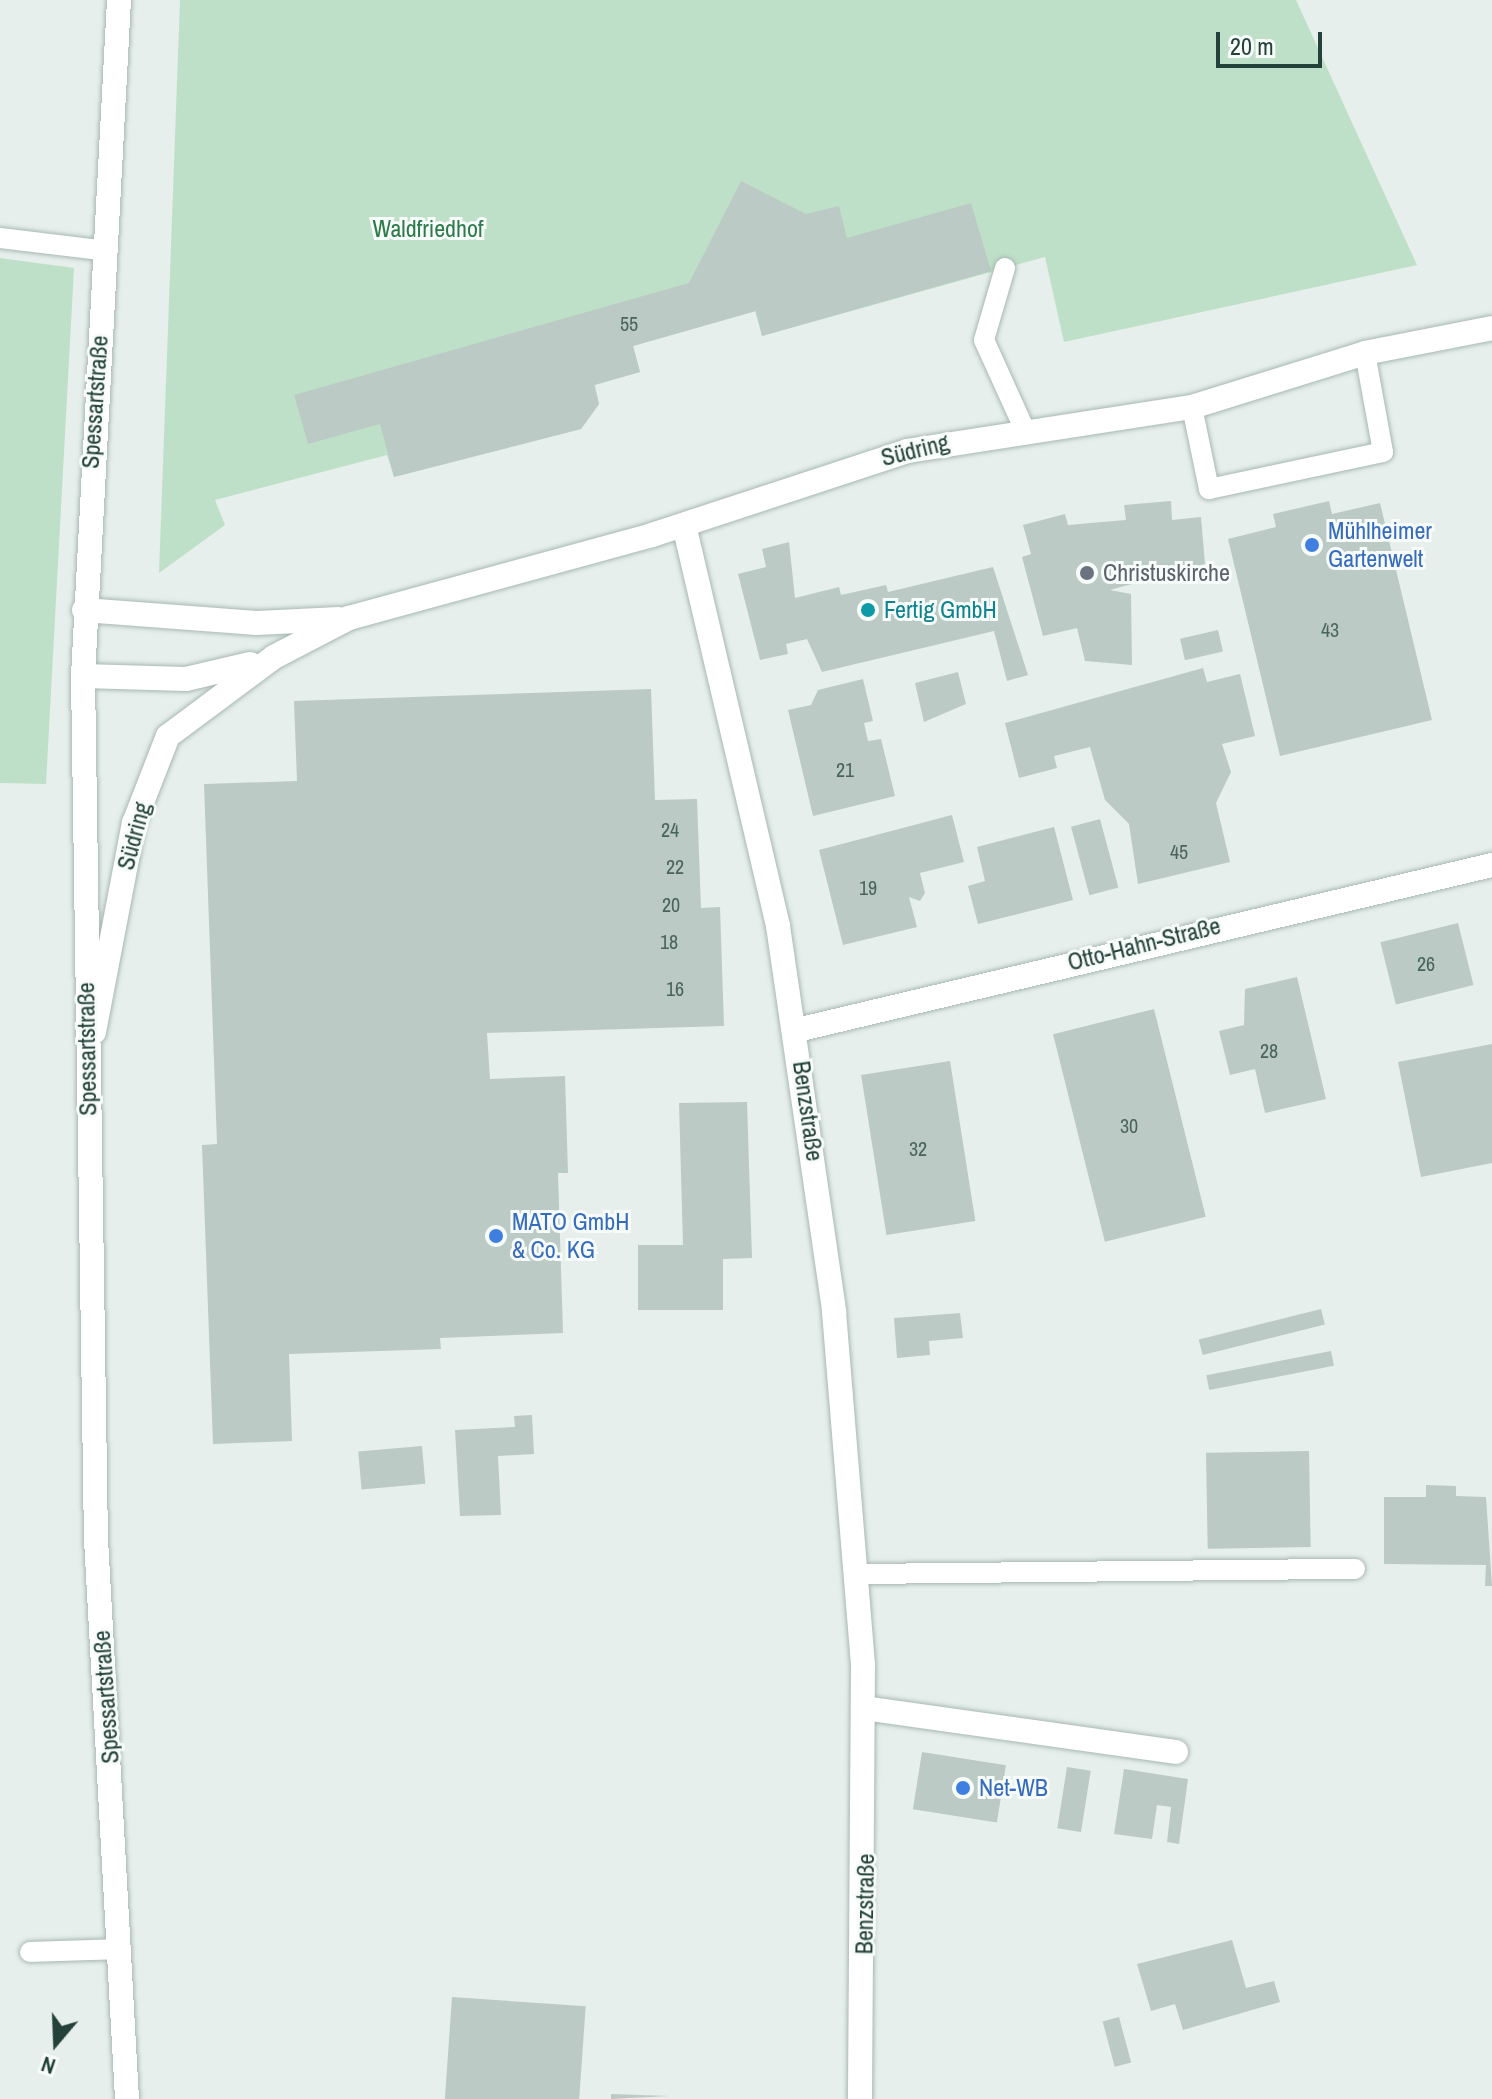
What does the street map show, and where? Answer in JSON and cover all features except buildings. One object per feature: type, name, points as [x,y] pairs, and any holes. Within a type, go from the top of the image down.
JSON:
[{"type":"street","name":"Spessartstraße","points":[[119,0],[84,610],[83,676],[96,1539],[127,2099]]},
{"type":"street","name":"Südring","points":[[87,1069],[134,823],[168,736],[274,657],[349,618],[684,525],[907,451],[1024,428],[1192,407],[1365,353],[1492,328]]},
{"type":"street","name":"Benzstraße","points":[[684,525],[797,1030],[834,1312],[859,1574],[864,1708],[860,2099]]},
{"type":"street","name":"Südring","points":[[84,610],[257,623],[349,618]]},
{"type":"street","name":"Südring","points":[[83,676],[186,679],[274,657]]},
{"type":"street","name":"Otto-Hahn-Straße","points":[[797,1030],[1492,865]]},
{"type":"street","points":[[864,1708],[1176,1752]]},
{"type":"lane","points":[[0,238],[107,251]]},
{"type":"lane","points":[[1005,268],[984,340],[1024,428]]},
{"type":"lane","points":[[1192,407],[1209,489],[1383,452],[1365,353]]},
{"type":"lane","points":[[859,1574],[1355,1569]]},
{"type":"lane","points":[[30,1952],[121,1949]]},
{"type":"green space","name":"Waldfriedhof","points":[[180,0],[1296,0],[1417,265],[1064,342],[1045,257],[762,336],[755,311],[633,346],[640,372],[595,385],[599,404],[581,429],[394,477],[387,455],[215,500],[225,525],[159,573]]},
{"type":"green space","points":[[0,258],[74,268],[46,784],[0,783]]},
{"type":"place","name":"Mühlheimer Gartenwelt","points":[[1312,545]]},
{"type":"place","name":"Christuskirche","points":[[1087,573]]},
{"type":"place","name":"Fertig GmbH","points":[[868,610]]},
{"type":"place","name":"MATO GmbH & Co. KG","points":[[496,1236]]},
{"type":"place","name":"Net-WB","points":[[963,1788]]}]
